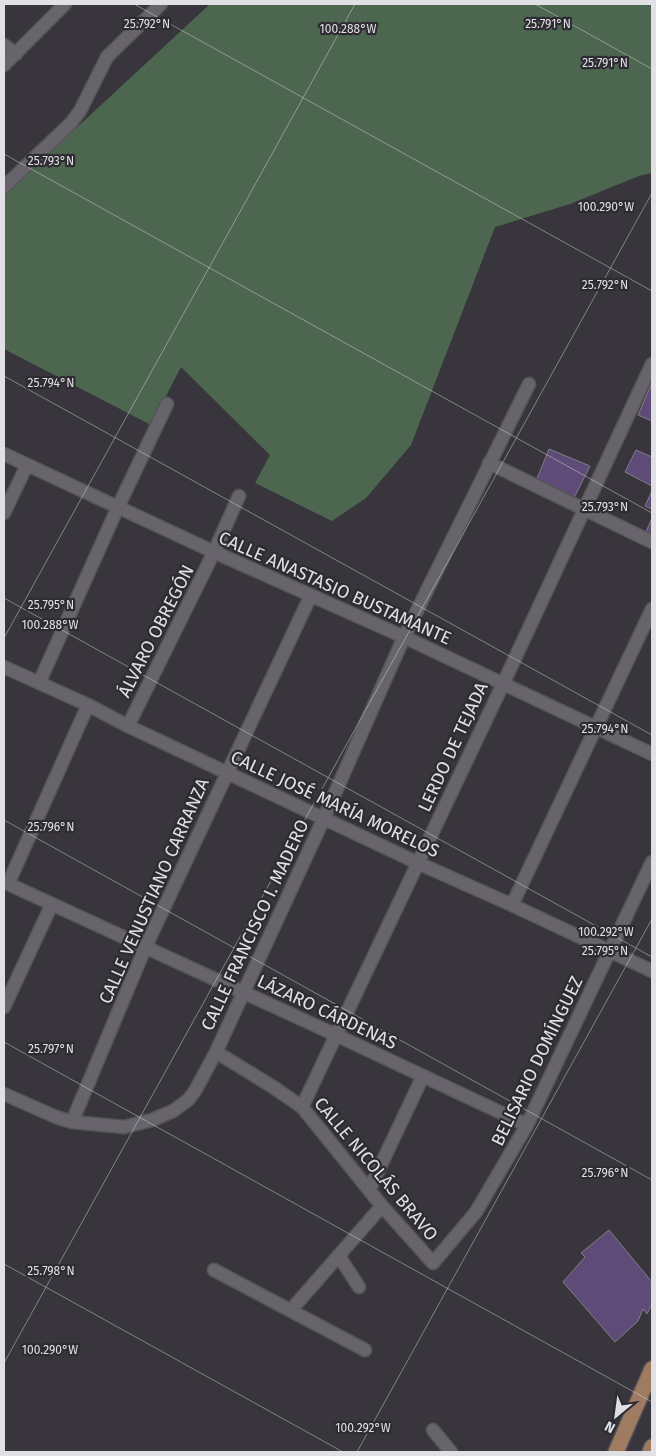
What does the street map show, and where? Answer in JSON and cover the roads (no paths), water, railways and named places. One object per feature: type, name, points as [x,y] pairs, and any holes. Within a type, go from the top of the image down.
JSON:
[{"type":"main road","points":[[616,1452],[652,1369]]},
{"type":"main road","points":[[650,1452],[652,1447]]},
{"type":"street","points":[[4,187],[71,123],[80,111],[107,57],[162,4]]},
{"type":"street","points":[[4,65],[64,5]]},
{"type":"street","points":[[4,46],[16,54]]},
{"type":"street","name":"LERDO DE TEJADA","points":[[302,1107],[503,684],[652,364]]},
{"type":"street","name":"CALLE FRANCISCO I. MADERO","points":[[72,1122],[124,1127],[152,1120],[173,1111],[188,1100],[196,1091],[216,1052],[324,818],[404,637],[529,384]]},
{"type":"street","points":[[39,683],[166,404]]},
{"type":"street","name":"CALLE ANASTASIO BUSTAMANTE","points":[[4,454],[214,552],[404,637],[652,754]]},
{"type":"street","points":[[489,464],[652,542]]},
{"type":"street","points":[[4,513],[27,465]]},
{"type":"street","name":"ÁLVARO OBREGÓN","points":[[128,726],[214,552],[239,496]]},
{"type":"street","name":"CALLE VENUSTIANO CARRANZA","points":[[72,1122],[145,948],[311,595]]},
{"type":"street","points":[[512,905],[652,610]]},
{"type":"street","name":"CALLE JOSÉ MARÍA MORELOS","points":[[4,667],[652,972]]},
{"type":"street","points":[[6,883],[88,705]]},
{"type":"street","name":"BELISARIO DOMÍNGUEZ","points":[[433,1263],[476,1212],[527,1125],[652,862]]},
{"type":"street","name":"LÁZARO CÁRDENAS","points":[[6,883],[527,1125]]},
{"type":"street","points":[[4,1007],[52,904]]},
{"type":"street","name":"CALLE NICOLÁS BRAVO","points":[[216,1052],[302,1107],[382,1206],[433,1263]]},
{"type":"street","points":[[369,1190],[423,1076]]},
{"type":"street","points":[[4,1094],[72,1122]]},
{"type":"street","points":[[291,1310],[382,1206]]},
{"type":"street","points":[[339,1256],[359,1287]]},
{"type":"street","points":[[214,1270],[365,1350]]},
{"type":"street","points":[[433,1430],[451,1452]]}]
